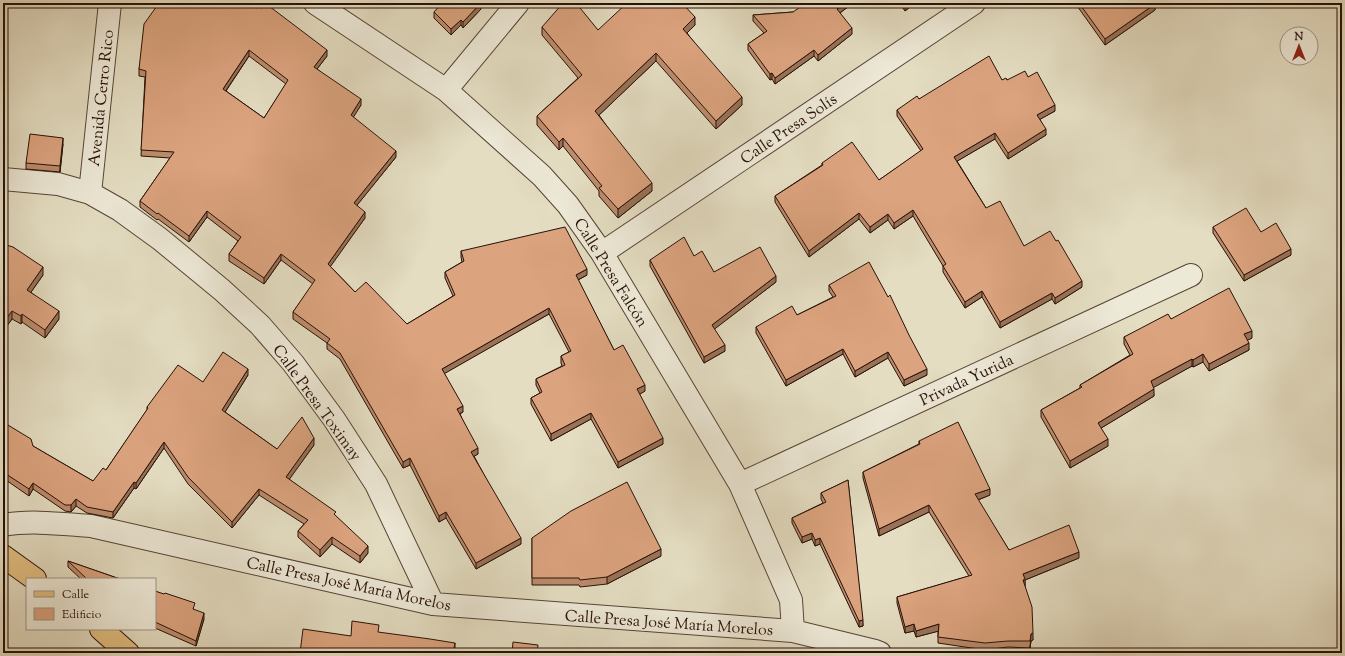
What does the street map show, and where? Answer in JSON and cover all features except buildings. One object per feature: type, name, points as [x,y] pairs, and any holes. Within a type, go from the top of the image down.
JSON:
[{"type":"main road","points":[[3,556],[34,578]]},
{"type":"main road","points":[[102,630],[128,653]]},
{"type":"street","name":"Avenida Cerro Rico","points":[[90,193],[110,3]]},
{"type":"street","name":"Calle Presa Falcón","points":[[314,3],[446,90],[542,176],[568,205],[602,253],[740,484],[791,600],[793,630]]},
{"type":"street","points":[[446,90],[518,3]]},
{"type":"street","name":"Calle Presa Solís","points":[[602,253],[974,3]]},
{"type":"street","name":"Calle Presa Toximay","points":[[3,178],[58,184],[90,193],[120,210],[155,235],[222,290],[260,325],[293,363],[334,419],[376,484],[433,604]]},
{"type":"street","name":"Privada Yurida","points":[[740,484],[1191,275]]},
{"type":"street","name":"Calle Presa José María Morelos","points":[[3,526],[13,524],[48,523],[91,526],[433,604],[793,630],[880,653]]}]
